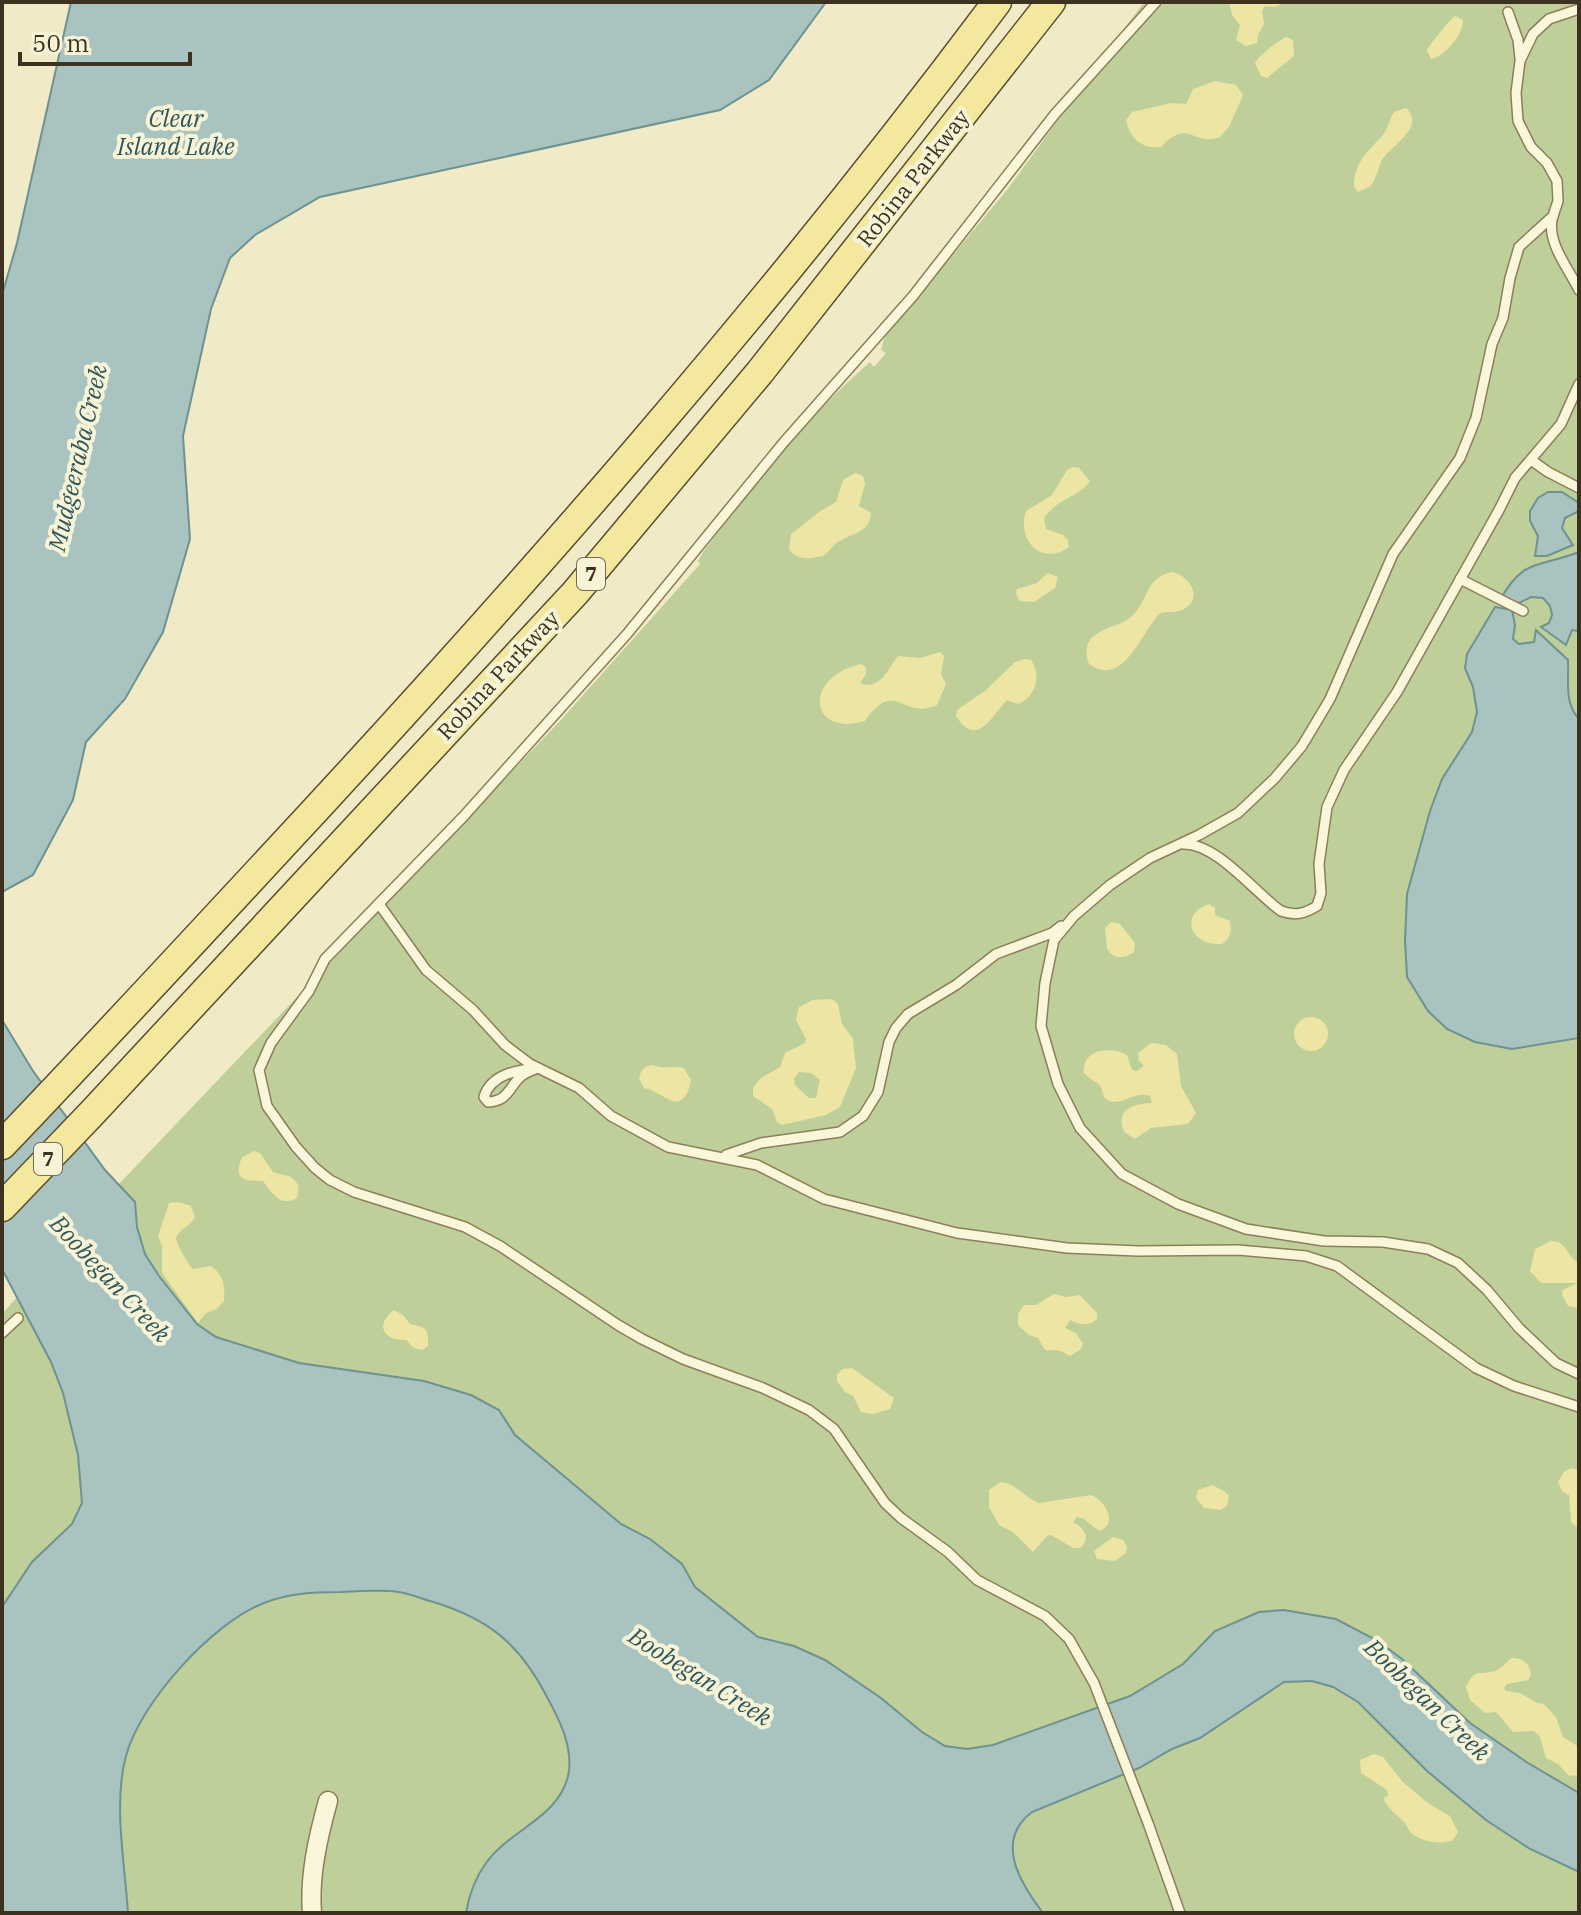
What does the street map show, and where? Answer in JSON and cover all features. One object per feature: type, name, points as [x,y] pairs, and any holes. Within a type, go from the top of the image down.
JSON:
[{"type":"main road","name":"Robina Parkway","points":[[2,1145],[399,720],[562,539],[822,229],[997,2]]},
{"type":"main road","name":"Robina Parkway","points":[[2,1207],[575,593],[760,372],[1051,2]]},
{"type":"street","points":[[312,1913],[318,1839],[328,1801]]},
{"type":"lane","points":[[1156,2],[1055,114],[913,296],[784,442],[627,634],[472,806],[325,959],[309,991],[271,1043],[259,1070],[267,1106],[315,1168],[330,1180],[354,1192],[465,1227],[527,1263],[642,1339],[809,1410],[834,1429],[885,1503],[901,1518],[948,1552],[977,1580],[1045,1616],[1069,1639],[1094,1683],[1180,1913]]},
{"type":"lane","points":[[1520,61],[1533,34],[1549,19],[1579,9]]},
{"type":"lane","points":[[1508,12],[1518,40],[1520,61],[1516,93],[1518,121],[1524,136],[1547,163],[1557,181],[1558,201],[1551,224],[1555,243],[1579,290]]},
{"type":"lane","points":[[718,1156],[778,1140],[840,1132],[863,1116],[878,1092],[889,1042],[908,1014],[956,985],[996,954],[1052,933],[1140,864],[1238,813],[1275,778],[1302,746],[1330,699],[1393,554],[1460,458],[1476,418],[1492,344],[1503,318],[1519,247],[1553,216]]},
{"type":"lane","points":[[1529,237],[1540,235],[1555,243]]},
{"type":"lane","points":[[1179,844],[1192,844],[1209,852],[1281,911],[1292,915],[1305,913],[1317,906],[1321,893],[1319,864],[1327,807],[1344,770],[1397,692],[1515,478],[1561,424],[1579,384]]},
{"type":"lane","points":[[1531,460],[1579,488]]},
{"type":"lane","points":[[1460,579],[1523,611]]},
{"type":"lane","points":[[1209,852],[1204,838],[1221,823]]},
{"type":"lane","points":[[379,904],[426,970],[473,1010],[505,1045],[538,1068],[579,1088],[611,1116],[668,1147],[757,1165],[824,1199],[957,1233],[1067,1248],[1238,1250],[1306,1256],[1337,1266],[1476,1368],[1514,1386],[1579,1407]]},
{"type":"lane","points":[[1076,914],[1054,940],[1041,1026],[1058,1084],[1080,1128],[1122,1174],[1178,1204],[1246,1229],[1324,1241],[1383,1242],[1428,1249],[1458,1263],[1556,1363],[1579,1374]]},
{"type":"lane","points":[[1030,942],[1048,948],[1049,962]]},
{"type":"lane","points":[[538,1068],[521,1075],[509,1094],[498,1101],[488,1102],[484,1097],[487,1087],[499,1077],[518,1070],[538,1068]]},
{"type":"lane","points":[[754,1146],[748,1157],[757,1165]]},
{"type":"lane","points":[[2,1333],[18,1318]]},
{"type":"green space","points":[[1144,2],[1579,2],[1579,1913],[2,1913],[2,1314],[118,1185],[559,722],[700,564],[698,561],[703,552],[824,405],[870,362],[874,367],[886,353],[881,350],[885,336],[1007,190]]},
{"type":"sand","points":[[1229,2],[1286,2],[1275,7],[1265,6],[1262,11],[1264,24],[1257,43],[1246,46],[1236,40],[1240,25],[1232,15]]},
{"type":"sand","points":[[1455,16],[1463,20],[1457,38],[1442,54],[1431,59],[1427,50]]},
{"type":"sand","points":[[1287,37],[1293,40],[1294,56],[1267,78],[1261,76],[1255,63]]},
{"type":"sand","points":[[1215,81],[1236,85],[1243,95],[1229,127],[1220,137],[1203,139],[1185,133],[1170,138],[1161,147],[1148,147],[1130,132],[1126,120],[1132,112],[1171,103],[1186,104],[1193,89]]},
{"type":"sand","points":[[1406,108],[1411,115],[1409,130],[1385,156],[1371,186],[1358,192],[1354,186],[1359,164],[1384,133],[1394,112]]},
{"type":"sand","points":[[1079,468],[1090,481],[1044,518],[1046,529],[1063,535],[1069,547],[1049,554],[1041,552],[1028,540],[1025,532],[1026,511],[1052,495],[1067,470]]},
{"type":"sand","points":[[855,473],[863,476],[865,484],[859,506],[871,513],[867,525],[838,542],[823,556],[796,556],[789,549],[791,534],[836,502],[843,480]]},
{"type":"sand","points":[[1172,572],[1184,577],[1192,587],[1194,593],[1190,604],[1181,610],[1159,614],[1122,664],[1101,670],[1089,664],[1087,652],[1094,636],[1128,619],[1140,607],[1153,583]]},
{"type":"sand","points":[[1048,573],[1058,577],[1055,588],[1034,602],[1019,601],[1017,589],[1037,583]]},
{"type":"sand","points":[[940,652],[944,656],[941,674],[946,684],[937,705],[915,708],[892,701],[884,702],[865,721],[846,724],[832,721],[824,714],[820,703],[822,692],[829,680],[843,671],[862,664],[866,674],[860,683],[873,684],[882,678],[898,656],[920,658]]},
{"type":"sand","points":[[1031,660],[1036,672],[1035,685],[1029,696],[1018,704],[1007,700],[978,730],[964,726],[956,716],[957,710],[986,690],[1015,662]]},
{"type":"sand","points":[[1209,904],[1215,908],[1215,915],[1230,921],[1231,931],[1222,944],[1204,941],[1193,930],[1193,916]]},
{"type":"sand","points":[[1111,922],[1120,924],[1135,943],[1134,952],[1119,957],[1107,949],[1105,928]]},
{"type":"sand","points":[[832,999],[838,1004],[842,1024],[853,1039],[856,1068],[840,1107],[826,1115],[782,1125],[777,1122],[772,1109],[753,1096],[753,1088],[761,1078],[780,1067],[785,1053],[805,1043],[796,1020],[799,1007],[813,1000]],"holes":[[[799,1072],[811,1073],[820,1080],[816,1098],[809,1098],[795,1085],[794,1079]]]},
{"type":"sand","points":[[1311,1017],[1323,1022],[1328,1034],[1323,1046],[1311,1051],[1299,1046],[1294,1034],[1299,1022]]},
{"type":"sand","points":[[1151,1043],[1166,1045],[1177,1054],[1181,1086],[1196,1113],[1188,1124],[1151,1128],[1135,1139],[1124,1132],[1122,1117],[1133,1106],[1152,1103],[1150,1096],[1138,1095],[1110,1101],[1104,1097],[1100,1086],[1084,1073],[1084,1065],[1092,1054],[1106,1050],[1127,1055],[1132,1070],[1137,1071],[1144,1066],[1139,1061],[1138,1053]]},
{"type":"sand","points":[[645,1067],[684,1068],[691,1080],[683,1099],[672,1100],[644,1088],[639,1078]]},
{"type":"sand","points":[[254,1151],[260,1153],[273,1172],[296,1182],[299,1186],[297,1198],[282,1200],[263,1181],[242,1178],[239,1165],[242,1157]]},
{"type":"sand","points":[[169,1203],[191,1206],[195,1217],[176,1238],[178,1245],[193,1269],[211,1266],[219,1273],[224,1286],[224,1301],[217,1309],[206,1313],[198,1323],[162,1273],[162,1246],[158,1236]]},
{"type":"sand","points":[[1551,1241],[1564,1246],[1579,1263],[1579,1308],[1568,1306],[1562,1295],[1563,1290],[1577,1283],[1541,1283],[1530,1271],[1535,1249]]},
{"type":"sand","points":[[1054,1294],[1066,1297],[1080,1295],[1097,1313],[1097,1319],[1087,1324],[1070,1320],[1065,1328],[1076,1333],[1083,1344],[1070,1356],[1060,1351],[1046,1350],[1038,1338],[1018,1325],[1018,1314],[1024,1305],[1036,1305]]},
{"type":"sand","points":[[394,1310],[410,1324],[425,1329],[428,1346],[422,1350],[414,1348],[406,1340],[387,1335],[384,1321]]},
{"type":"sand","points":[[852,1368],[894,1398],[890,1409],[873,1414],[861,1412],[853,1396],[845,1392],[837,1381],[837,1374],[843,1369]]},
{"type":"sand","points":[[1571,1468],[1579,1470],[1579,1529],[1571,1522],[1569,1495],[1562,1491],[1558,1482],[1564,1472]]},
{"type":"sand","points":[[1000,1482],[1011,1485],[1039,1503],[1091,1495],[1105,1507],[1108,1523],[1099,1531],[1077,1517],[1073,1522],[1083,1530],[1086,1537],[1084,1545],[1073,1548],[1051,1535],[1033,1552],[1013,1532],[999,1525],[989,1507],[989,1490]]},
{"type":"sand","points":[[1212,1485],[1229,1496],[1227,1506],[1221,1510],[1204,1508],[1196,1498],[1198,1490]]},
{"type":"sand","points":[[1113,1537],[1123,1540],[1126,1553],[1115,1561],[1097,1559],[1094,1551]]},
{"type":"sand","points":[[1512,1658],[1526,1662],[1531,1675],[1528,1680],[1507,1684],[1504,1688],[1544,1704],[1556,1717],[1563,1737],[1579,1747],[1579,1775],[1569,1776],[1558,1764],[1546,1758],[1540,1737],[1534,1731],[1513,1732],[1496,1712],[1485,1713],[1470,1700],[1466,1687],[1472,1677],[1497,1670]]},
{"type":"sand","points":[[1374,1754],[1383,1757],[1403,1782],[1429,1804],[1450,1816],[1458,1832],[1453,1840],[1432,1842],[1411,1833],[1385,1802],[1383,1798],[1388,1796],[1387,1790],[1361,1773],[1360,1760]]},
{"type":"water","name":"Clear Island Lake","points":[[71,2],[826,2],[769,80],[720,110],[320,197],[255,235],[230,258],[211,309],[183,436],[190,539],[163,632],[125,699],[86,742],[73,800],[33,875],[2,892],[2,295],[17,243]]},
{"type":"water","points":[[1548,492],[1562,492],[1579,503],[1579,511],[1565,518],[1562,528],[1573,545],[1547,556],[1535,556],[1538,536],[1530,521],[1530,511],[1538,498]]},
{"type":"water","points":[[1579,552],[1579,631],[1572,630],[1566,645],[1541,627],[1549,623],[1552,615],[1550,606],[1543,598],[1531,597],[1519,603],[1500,600],[1525,570]]},
{"type":"water","points":[[1495,607],[1512,610],[1515,625],[1513,639],[1519,644],[1534,642],[1536,630],[1568,660],[1569,699],[1579,719],[1579,1038],[1512,1049],[1475,1042],[1447,1029],[1428,1011],[1407,977],[1405,941],[1407,894],[1430,811],[1442,779],[1472,732],[1477,712],[1473,687],[1465,668],[1467,654]]},
{"type":"water","name":"Boobegan Creek","points":[[2,1020],[33,1071],[105,1170],[135,1202],[137,1227],[145,1254],[197,1324],[216,1337],[299,1363],[424,1381],[471,1395],[499,1410],[515,1435],[621,1524],[650,1539],[682,1564],[695,1587],[758,1637],[794,1646],[825,1660],[945,1746],[967,1749],[993,1745],[1130,1696],[1183,1664],[1215,1631],[1259,1612],[1284,1610],[1336,1619],[1378,1641],[1402,1659],[1470,1723],[1579,1793],[1579,1872],[1530,1849],[1486,1820],[1427,1771],[1358,1702],[1333,1687],[1312,1681],[1284,1682],[1200,1738],[1172,1749],[1139,1768],[1032,1812],[1014,1836],[1013,1849],[1019,1876],[1043,1913],[466,1913],[473,1887],[486,1863],[496,1851],[546,1811],[564,1787],[569,1771],[569,1751],[564,1732],[536,1678],[500,1635],[469,1616],[410,1594],[365,1591],[302,1594],[264,1603],[222,1628],[201,1646],[162,1690],[134,1735],[122,1774],[120,1814],[128,1913],[2,1913],[2,1607],[32,1562],[72,1524],[82,1503],[78,1455],[63,1393],[51,1362],[2,1269]]},
{"type":"water label","name":"Mudgeeraba Creek","points":[[78,458]]}]
